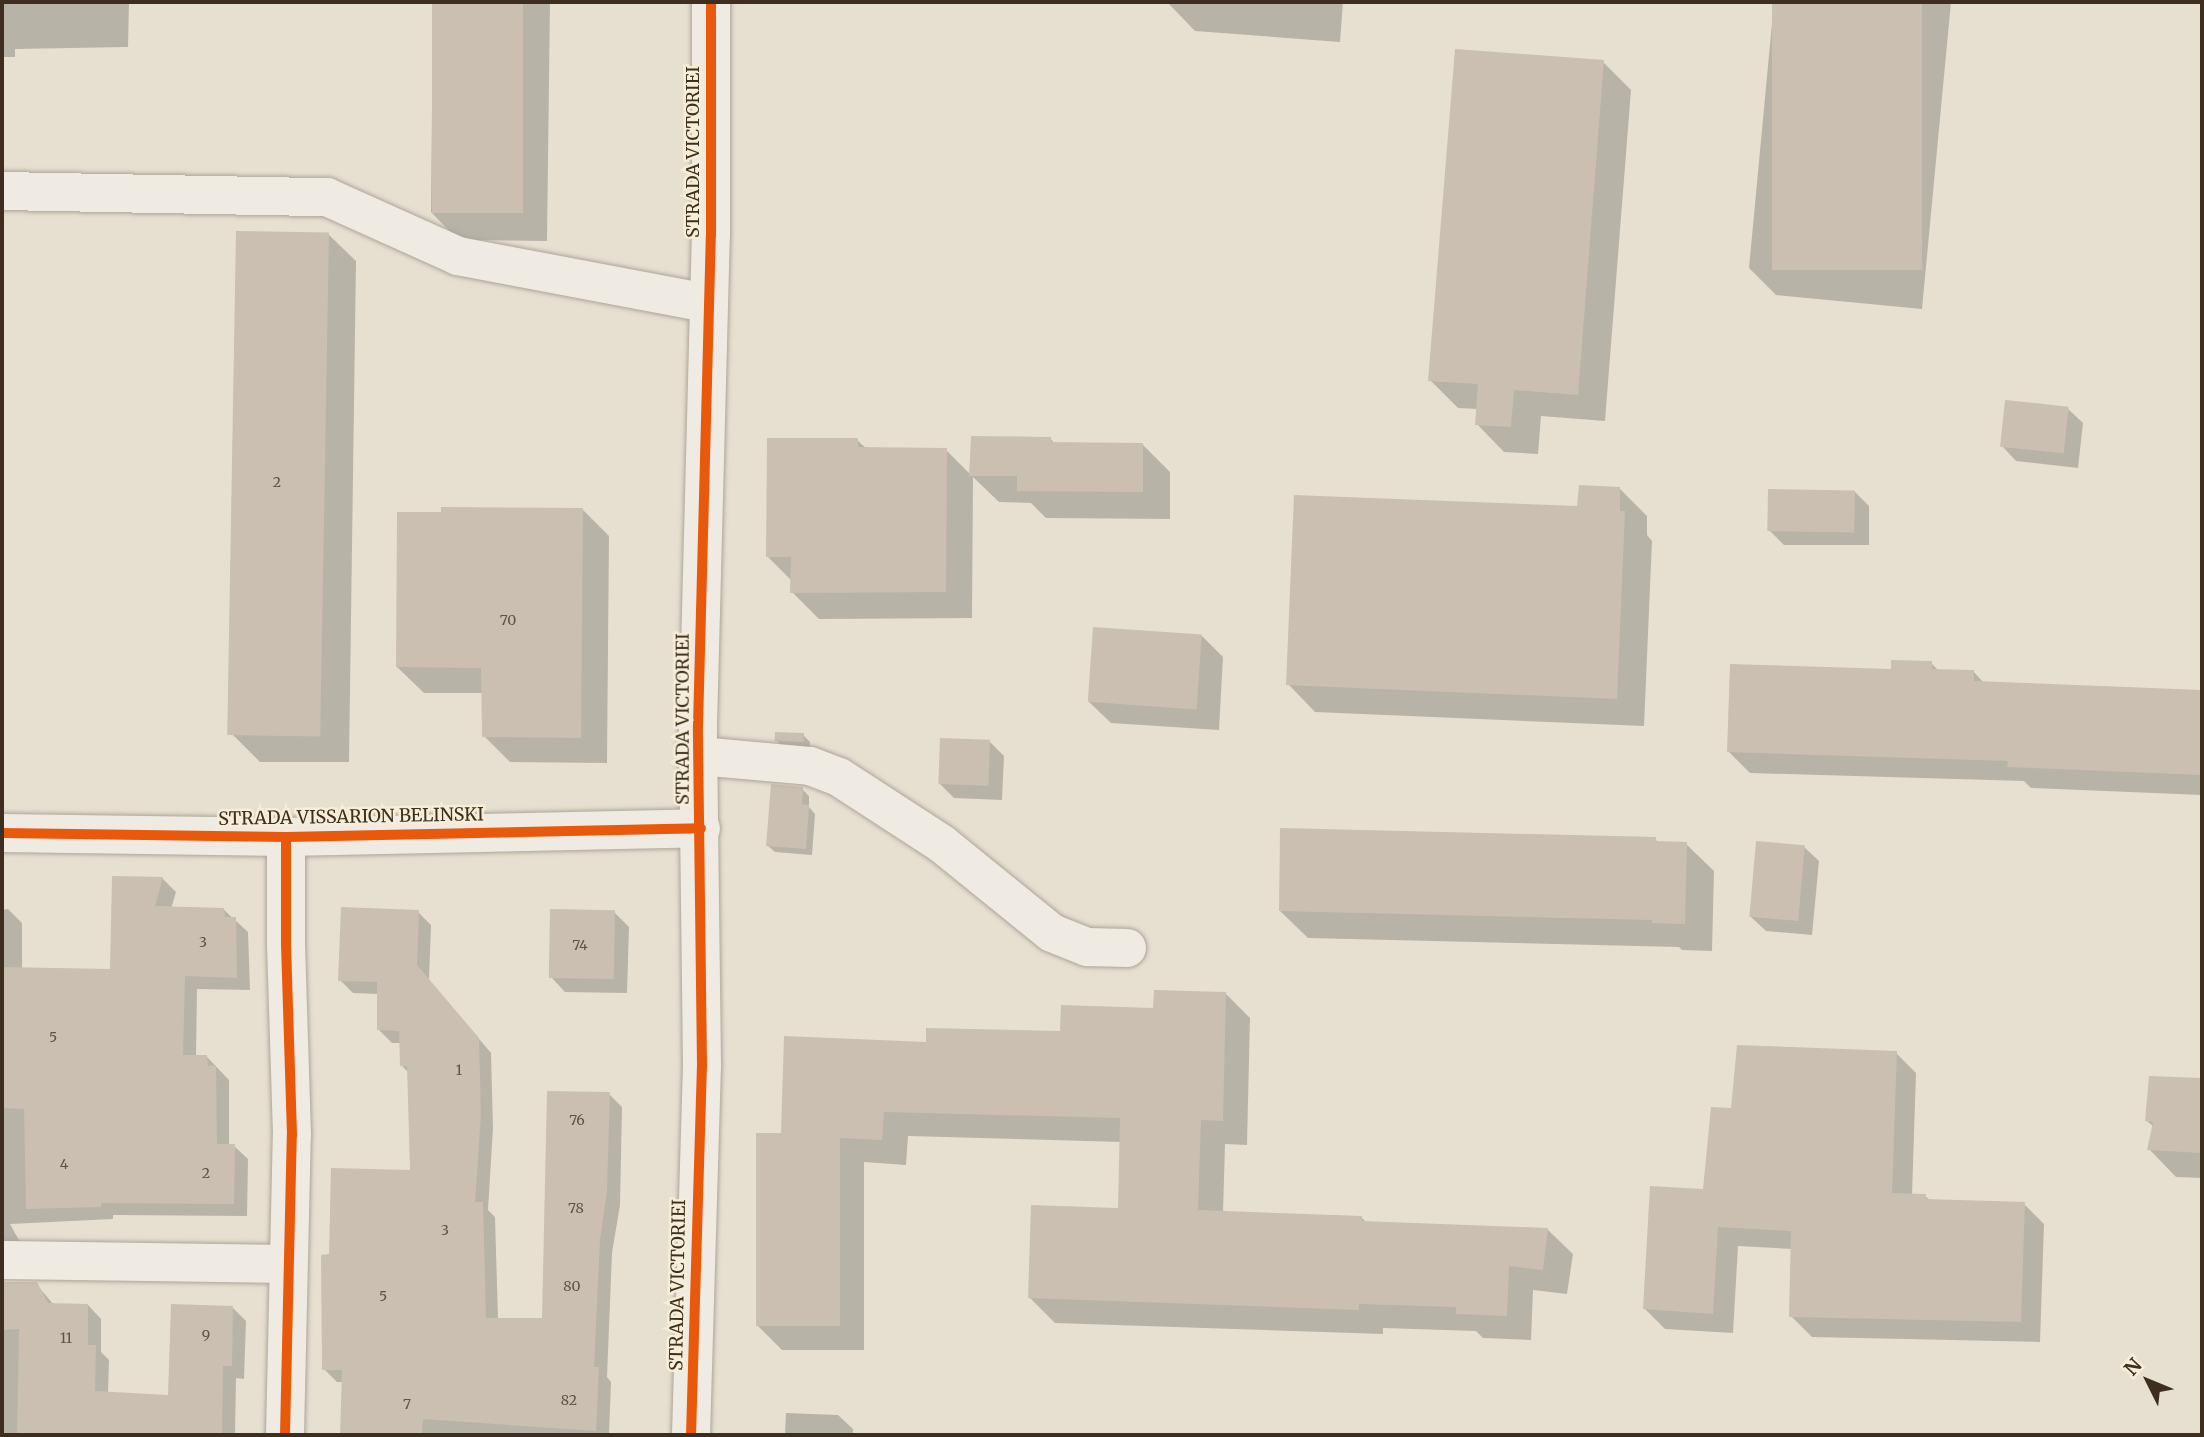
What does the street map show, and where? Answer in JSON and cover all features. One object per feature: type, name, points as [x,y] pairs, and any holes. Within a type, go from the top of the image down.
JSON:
[{"type":"street","name":"STRADA VICTORIEI","points":[[691,1435],[702,1066],[698,912],[701,828],[699,755],[707,303],[711,234],[711,2]]},
{"type":"street","points":[[2,191],[327,197],[458,256],[707,303]]},
{"type":"street","points":[[699,755],[810,766],[839,777],[942,844],[1052,933],[1087,947],[1127,948]]},
{"type":"street","name":"STRADA VISSARION BELINSKI","points":[[2,833],[286,837],[701,828]]},
{"type":"street","points":[[285,1435],[292,1135],[286,943],[286,837]]},
{"type":"street","points":[[2,1260],[287,1264]]},
{"type":"building","points":[[432,2],[523,2],[523,213],[432,213]]},
{"type":"building","points":[[1772,2],[1922,2],[1922,270],[1772,270]]},
{"type":"building","points":[[1455,49],[1604,60],[1578,395],[1514,390],[1511,427],[1475,425],[1478,384],[1428,381]]},
{"type":"building","points":[[236,231],[329,233],[320,737],[227,735]]},
{"type":"building","points":[[2005,400],[2069,407],[2064,453],[2000,447]]},
{"type":"building","points":[[971,436],[1051,437],[1051,442],[1143,443],[1143,492],[1017,491],[1017,476],[969,476]]},
{"type":"building","points":[[767,438],[858,438],[858,447],[947,448],[946,592],[790,593],[791,557],[766,557]]},
{"type":"building","points":[[1579,485],[1620,487],[1620,511],[1625,511],[1617,699],[1286,685],[1294,495],[1577,506]]},
{"type":"building","points":[[1768,489],[1855,491],[1854,533],[1767,531]]},
{"type":"building","points":[[441,507],[583,508],[581,738],[482,737],[481,668],[396,667],[397,512],[441,512]]},
{"type":"building","points":[[1093,627],[1202,635],[1197,709],[1088,702]]},
{"type":"building","points":[[1891,660],[1932,661],[1932,669],[1974,670],[1974,681],[2202,690],[2202,775],[2007,767],[2008,761],[1727,752],[1730,664],[1891,669]]},
{"type":"building","points":[[775,732],[804,733],[804,742],[775,741]]},
{"type":"building","points":[[940,738],[990,740],[988,786],[938,784]]},
{"type":"building","points":[[771,784],[803,787],[802,804],[809,805],[806,849],[766,846]]},
{"type":"building","points":[[1280,828],[1656,837],[1656,841],[1687,842],[1685,924],[1652,923],[1652,920],[1279,911]]},
{"type":"building","points":[[1756,841],[1805,845],[1798,921],[1749,917]]},
{"type":"building","points":[[112,876],[163,877],[155,906],[224,908],[225,917],[236,917],[237,978],[185,976],[183,1055],[207,1055],[208,1066],[216,1065],[217,1144],[235,1144],[234,1204],[101,1203],[101,1207],[26,1209],[24,1109],[2,1108],[2,967],[110,969]]},
{"type":"building","points":[[341,907],[419,910],[417,965],[479,1038],[481,1114],[475,1202],[483,1202],[486,1318],[542,1318],[547,1091],[610,1092],[607,1191],[600,1239],[594,1367],[599,1367],[596,1431],[423,1419],[422,1435],[340,1435],[342,1370],[322,1370],[321,1255],[329,1254],[331,1168],[410,1170],[407,1066],[400,1066],[399,1031],[377,1030],[377,982],[338,981]]},
{"type":"building","points":[[550,909],[615,910],[614,979],[549,978]]},
{"type":"building","points":[[1154,990],[1226,992],[1223,1121],[1201,1120],[1198,1210],[1362,1216],[1362,1221],[1548,1228],[1543,1270],[1509,1266],[1507,1316],[1456,1314],[1456,1307],[1359,1304],[1359,1310],[1028,1298],[1031,1205],[1118,1208],[1120,1118],[884,1112],[882,1140],[840,1138],[840,1326],[756,1326],[756,1133],[781,1133],[784,1036],[926,1042],[926,1028],[1060,1031],[1061,1005],[1153,1008]]},
{"type":"building","points":[[1737,1045],[1897,1051],[1892,1193],[1926,1194],[1926,1199],[2025,1202],[2021,1322],[1789,1317],[1791,1231],[1718,1227],[1713,1314],[1643,1309],[1650,1186],[1703,1189],[1711,1107],[1731,1108]]},
{"type":"building","points":[[2149,1076],[2202,1078],[2202,1153],[2147,1150],[2153,1122],[2145,1121]]},
{"type":"building","points":[[2,1282],[37,1282],[48,1303],[88,1304],[88,1345],[96,1345],[95,1391],[168,1395],[171,1304],[233,1306],[232,1366],[223,1366],[222,1435],[17,1435],[19,1329],[2,1330]]},
{"type":"cycle path","points":[[691,1435],[702,1066],[698,726],[711,235],[711,2]]},
{"type":"cycle path","points":[[2,833],[286,837],[701,828]]},
{"type":"cycle path","points":[[285,1435],[292,1135],[286,943],[286,837]]}]
